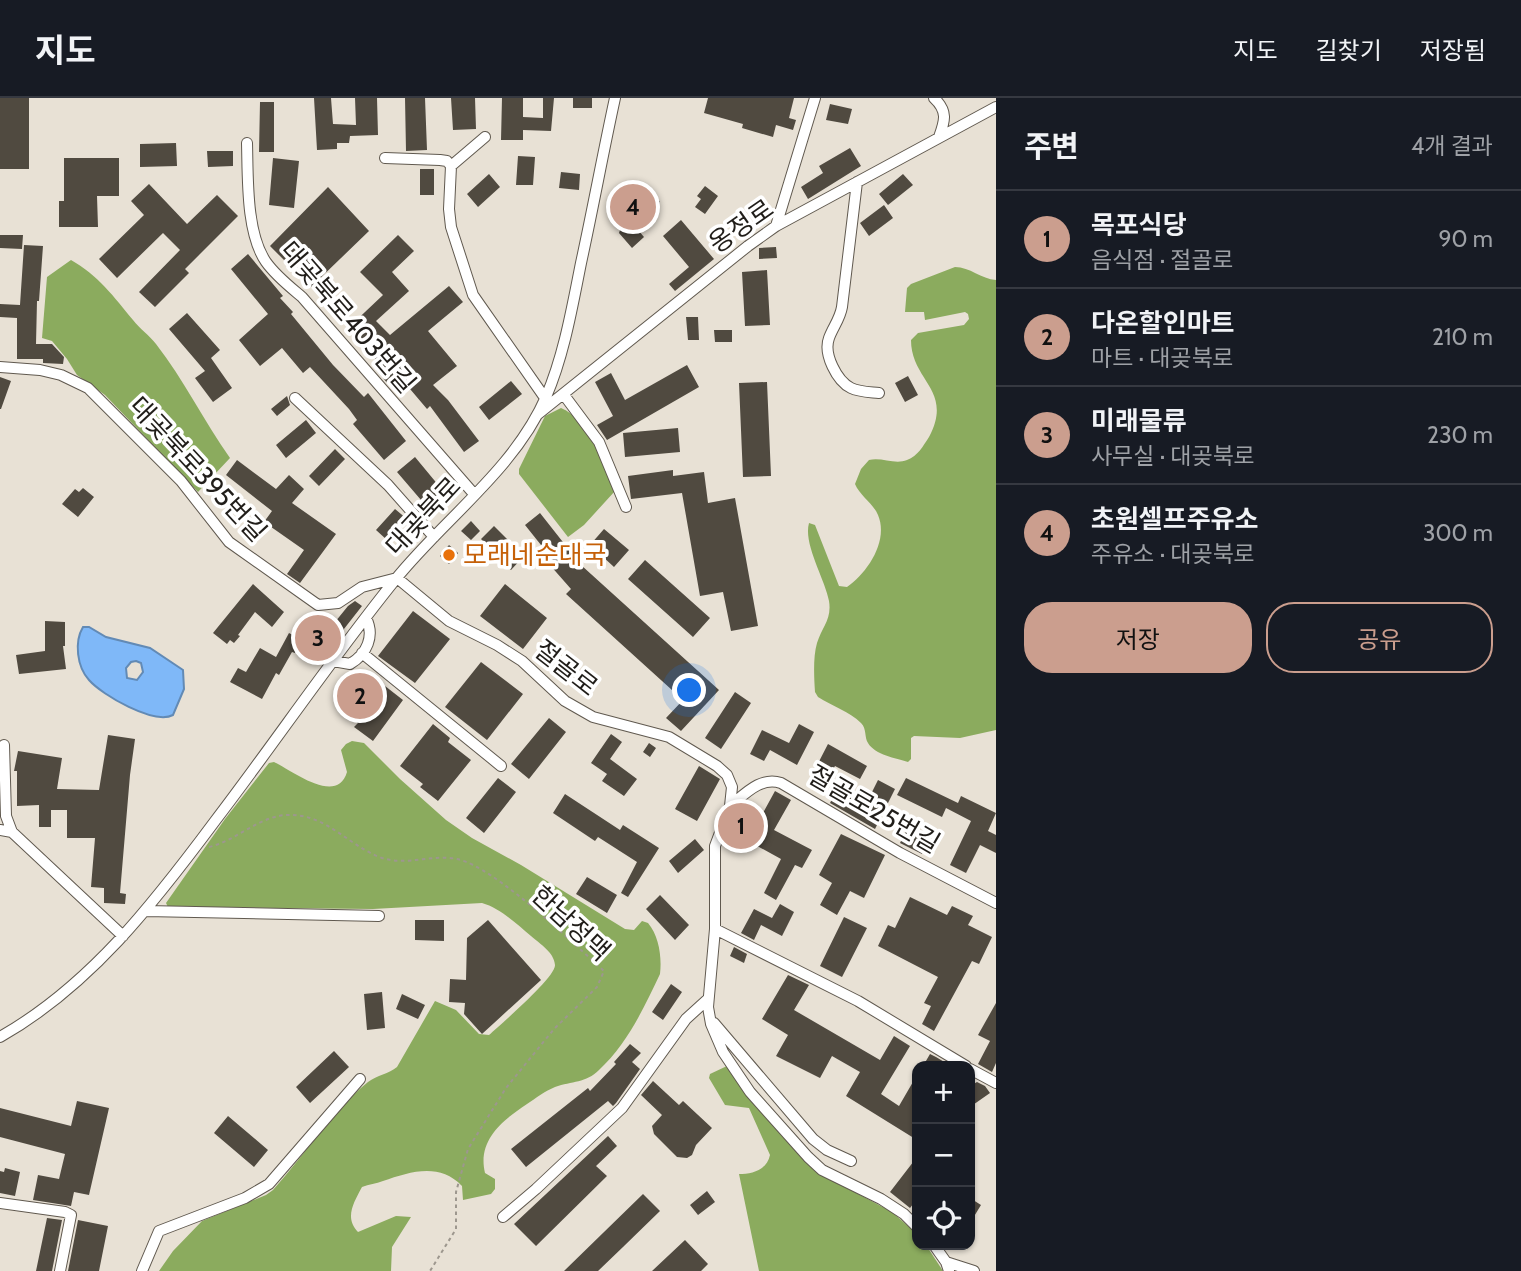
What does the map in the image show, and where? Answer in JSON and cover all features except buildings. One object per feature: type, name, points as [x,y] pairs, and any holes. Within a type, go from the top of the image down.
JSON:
[{"type":"street","name":"대곶북로","points":[[2,1035],[46,1007],[83,978],[146,911],[397,578],[520,442],[545,398],[572,312],[615,98]]},
{"type":"street","points":[[776,226],[815,98]]},
{"type":"street","points":[[934,98],[945,113],[939,137]]},
{"type":"street","name":"옹정로","points":[[536,416],[776,226],[996,107]]},
{"type":"street","points":[[451,166],[485,137]]},
{"type":"street","name":"대곶북로403번길","points":[[247,143],[252,214],[257,245],[265,261],[302,297],[474,494]]},
{"type":"street","points":[[385,158],[440,160],[447,161],[451,166],[451,227],[473,295],[545,398]]},
{"type":"street","points":[[857,182],[842,307],[838,323],[829,339],[828,352],[844,383],[855,389],[879,393]]},
{"type":"street","name":"대곶북로395번길","points":[[0,367],[40,370],[61,375],[89,388],[181,481],[229,542],[318,605],[338,603],[362,587],[397,578]]},
{"type":"street","points":[[564,394],[599,442],[626,507]]},
{"type":"street","points":[[295,398],[388,485],[433,537]]},
{"type":"street","name":"절골로","points":[[397,578],[449,621],[497,645],[522,662],[565,701],[593,717],[669,737],[727,775],[732,787],[730,806],[715,845],[714,961],[708,999],[710,1018],[723,1052],[750,1092],[822,1170],[896,1209],[912,1223]]},
{"type":"street","points":[[333,661],[350,663],[362,653],[371,638],[366,618]]},
{"type":"street","points":[[362,653],[501,766]]},
{"type":"street","points":[[4,745],[6,816],[12,832],[123,936]]},
{"type":"street","name":"절골로25번길","points":[[730,806],[762,782],[773,780],[900,853],[996,903]]},
{"type":"street","points":[[0,830],[12,832]]},
{"type":"street","points":[[146,911],[379,916]]},
{"type":"street","points":[[715,929],[858,1001],[958,1061]]},
{"type":"street","points":[[503,1217],[622,1108],[686,1019],[708,999]]},
{"type":"street","points":[[710,1018],[813,1139],[827,1150],[851,1161]]},
{"type":"street","points":[[975,1071],[996,1083]]},
{"type":"street","points":[[142,1271],[159,1231],[245,1198],[269,1184],[360,1079]]},
{"type":"street","points":[[0,1203],[69,1213],[71,1219],[60,1271]]},
{"type":"street","points":[[936,1250],[948,1267],[974,1271]]},
{"type":"path","name":"한남정맥","points":[[194,849],[221,844],[278,816],[296,815],[321,821],[383,858],[407,862],[456,859],[479,868],[498,881],[604,971],[597,987],[554,1029],[506,1088],[468,1149],[456,1192],[456,1229],[429,1271]]},
{"type":"green space","points":[[71,260],[97,280],[156,344],[230,458],[198,492],[105,395],[77,375],[52,341],[42,338],[47,277]]},
{"type":"green space","points":[[955,267],[996,280],[996,730],[960,738],[914,736],[911,738],[911,759],[908,762],[886,756],[871,747],[864,728],[857,719],[818,697],[815,692],[816,648],[830,607],[808,531],[809,523],[815,525],[839,586],[847,587],[855,581],[874,556],[881,535],[881,525],[876,511],[855,484],[861,469],[869,460],[898,462],[911,458],[925,444],[935,421],[937,408],[934,396],[917,366],[911,340],[918,333],[964,325],[969,319],[965,312],[925,320],[924,312],[905,312],[907,288]]},
{"type":"green space","points":[[561,408],[580,422],[587,432],[615,491],[584,525],[568,537],[519,474],[545,416]]},
{"type":"green space","points":[[352,741],[364,743],[446,820],[472,838],[625,929],[634,930],[642,921],[648,923],[659,947],[660,974],[626,1037],[599,1070],[584,1080],[555,1087],[544,1093],[509,1117],[494,1132],[488,1141],[484,1161],[485,1173],[495,1179],[495,1189],[491,1194],[463,1200],[462,1186],[434,1171],[414,1172],[362,1187],[351,1216],[358,1232],[396,1216],[411,1217],[392,1247],[391,1271],[159,1271],[173,1251],[202,1221],[273,1190],[330,1120],[355,1094],[372,1080],[397,1067],[435,1001],[456,1010],[479,1034],[489,1035],[538,990],[553,971],[554,960],[546,949],[508,917],[482,903],[373,909],[168,907],[166,903],[225,819],[269,763],[274,762],[314,783],[334,786],[342,782],[347,772],[341,750]]},
{"type":"green space","points":[[727,1066],[751,1101],[819,1173],[892,1212],[912,1230],[912,1250],[929,1250],[943,1271],[759,1271],[739,1174],[758,1170],[766,1164],[770,1155],[749,1108],[725,1105],[709,1078],[710,1074]]},
{"type":"water","points":[[83,627],[89,627],[106,637],[150,648],[183,670],[184,689],[173,715],[154,716],[129,707],[89,680],[79,661],[80,633]],"holes":[[[131,662],[141,663],[143,672],[137,680],[127,678],[126,668]]]},
{"type":"place","name":"초원셀프주유소","points":[[633,207]]},
{"type":"place","name":"모래네순대국","points":[[449,555]]},
{"type":"place","name":"미래물류","points":[[318,638]]},
{"type":"place","name":"다온할인마트","points":[[360,696]]},
{"type":"place","name":"목포식당","points":[[741,826]]}]
